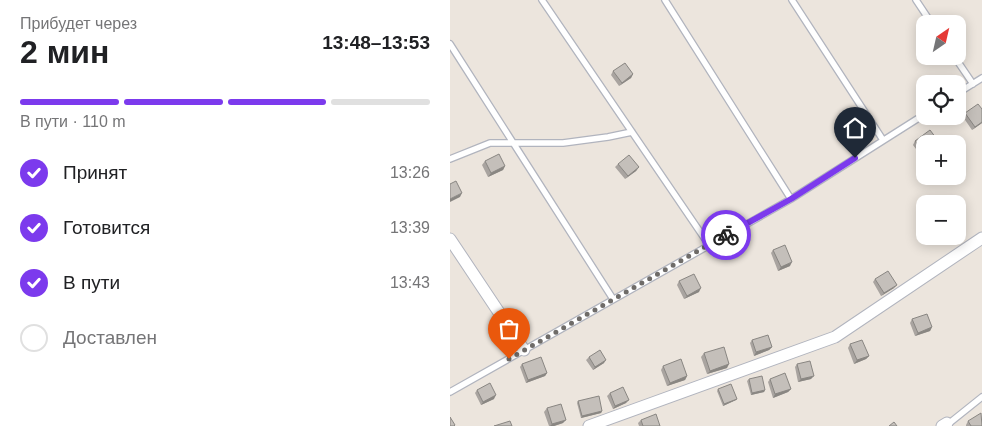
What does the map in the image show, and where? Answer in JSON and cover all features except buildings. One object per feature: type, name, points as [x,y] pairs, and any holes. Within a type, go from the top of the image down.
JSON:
[{"type":"street","points":[[588,426],[835,337],[982,238]]},
{"type":"street","points":[[450,239],[524,350]]},
{"type":"lane","points":[[542,0],[709,245]]},
{"type":"lane","points":[[665,0],[791,199]]},
{"type":"lane","points":[[792,0],[883,140]]},
{"type":"lane","points":[[916,0],[926,15]]},
{"type":"lane","points":[[450,44],[613,299]]},
{"type":"lane","points":[[960,65],[973,84]]},
{"type":"lane","points":[[966,88],[982,78]]},
{"type":"lane","points":[[450,392],[791,199],[916,120]]},
{"type":"lane","points":[[450,159],[490,143],[563,143],[608,138],[632,132]]},
{"type":"lane","points":[[945,425],[982,397]]},
{"type":"way so far","points":[[509,359],[726,235]]},
{"type":"route","points":[[726,235],[791,199],[855,158]]}]
